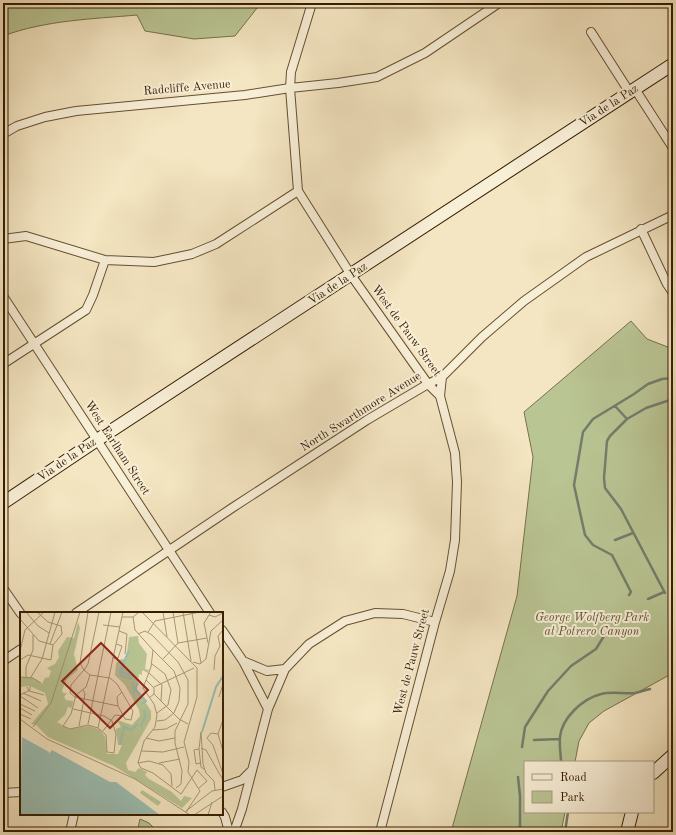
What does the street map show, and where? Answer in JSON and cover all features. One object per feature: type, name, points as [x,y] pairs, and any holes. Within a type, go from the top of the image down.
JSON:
[{"type":"street","points":[[290,88],[291,72],[312,3]]},
{"type":"street","name":"Radcliffe Avenue","points":[[3,134],[17,126],[45,117],[76,111],[245,95],[290,88],[338,84],[377,77],[425,53],[499,3]]},
{"type":"street","points":[[591,32],[673,148]]},
{"type":"street","name":"Via de la Paz","points":[[3,503],[673,64]]},
{"type":"street","name":"West de Pauw Street","points":[[290,88],[298,191],[351,275],[428,384],[440,396],[455,453],[457,502],[450,571],[435,622],[380,832]]},
{"type":"street","points":[[3,239],[26,236],[105,260],[154,262],[192,254],[216,244],[298,191]]},
{"type":"street","name":"North Swarthmore Avenue","points":[[78,612],[367,420],[442,377],[482,337],[524,301],[586,257],[641,229],[673,215]]},
{"type":"street","points":[[641,229],[667,284],[673,293]]},
{"type":"street","points":[[3,364],[86,310],[94,295],[105,260]]},
{"type":"street","name":"West Earlham Street","points":[[3,296],[209,612]]},
{"type":"street","points":[[440,396],[442,377]]},
{"type":"street","points":[[3,588],[20,613]]},
{"type":"street","points":[[234,832],[253,770],[268,709],[285,669],[309,644],[345,621],[376,614],[403,614],[435,622]]},
{"type":"street","points":[[223,631],[243,661],[268,709]]},
{"type":"street","points":[[3,661],[20,650]]},
{"type":"street","points":[[243,661],[267,672],[285,669]]},
{"type":"street","points":[[654,772],[673,754]]},
{"type":"street","points":[[223,787],[242,780],[253,770]]},
{"type":"street","points":[[3,793],[20,792]]},
{"type":"street","points":[[628,832],[632,813]]},
{"type":"street","points":[[223,814],[229,832]]},
{"type":"street","points":[[70,832],[74,815]]},
{"type":"green space","points":[[3,3],[261,3],[235,36],[194,39],[145,31],[137,15],[53,23],[3,36]]},
{"type":"green space","name":"George Wolfberg Park at Potrero Canyon","points":[[631,321],[647,339],[673,349],[673,673],[604,711],[589,723],[579,741],[575,761],[524,761],[524,813],[565,813],[561,832],[451,832],[517,596],[533,457],[524,412]]},
{"type":"green space","points":[[140,819],[149,823],[158,832],[137,832]]},
{"type":"waterway","points":[[629,595],[631,592],[612,555],[593,545],[585,535],[574,485],[583,432],[593,419],[648,384],[662,379],[673,378]]},
{"type":"waterway","points":[[665,593],[621,509],[605,488],[604,478],[607,441],[610,436],[627,419],[646,408],[673,399]]},
{"type":"waterway","points":[[615,406],[627,419]]},
{"type":"waterway","points":[[615,540],[633,533]]},
{"type":"waterway","points":[[648,599],[664,592]]},
{"type":"waterway","points":[[522,747],[525,727],[548,691],[571,666],[596,649],[607,631]]},
{"type":"waterway","points":[[561,761],[560,737],[562,730],[569,716],[580,705],[601,694],[635,693],[650,689]]},
{"type":"waterway","points":[[534,740],[560,739]]},
{"type":"waterway","points":[[518,777],[520,796],[520,832]]},
{"type":"waterway","points":[[565,832],[568,813]]}]
